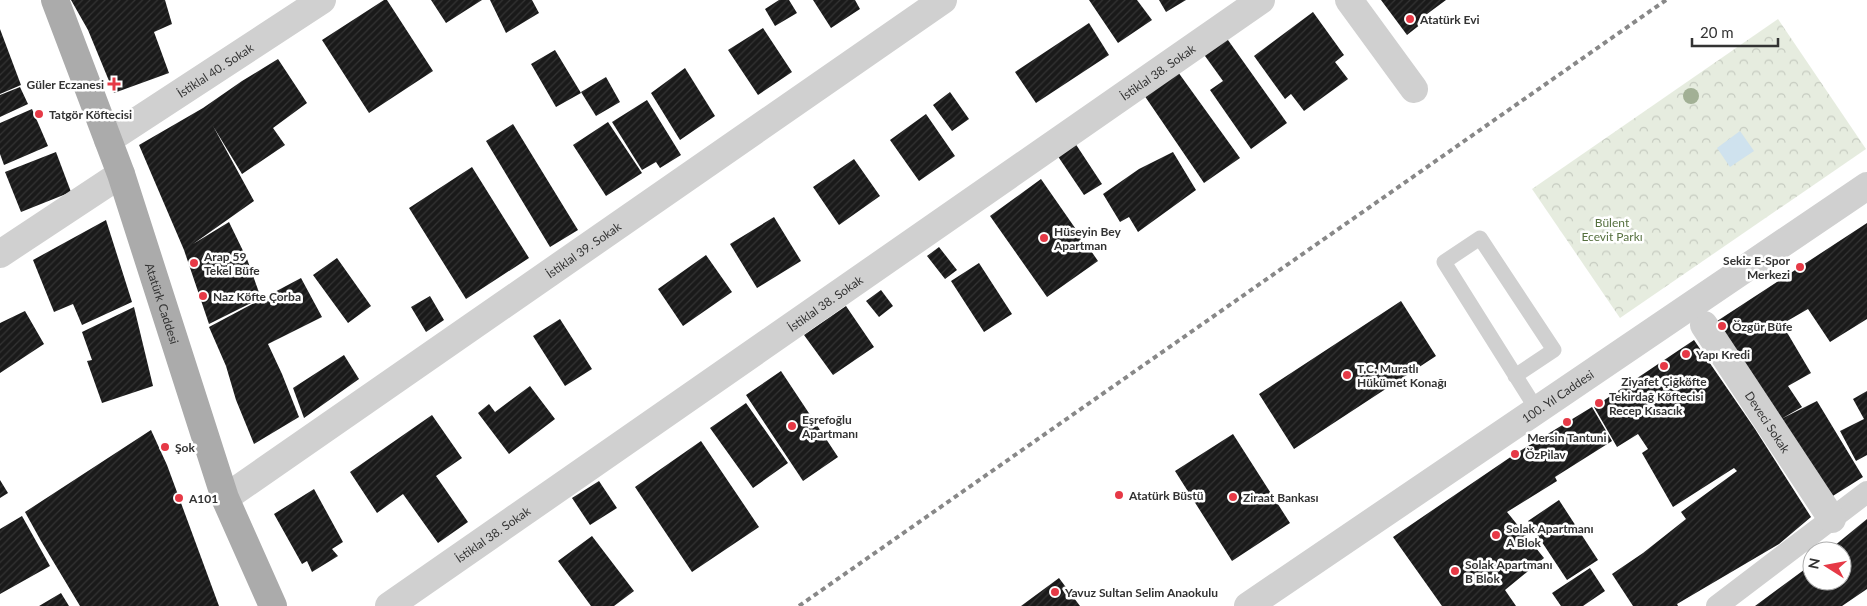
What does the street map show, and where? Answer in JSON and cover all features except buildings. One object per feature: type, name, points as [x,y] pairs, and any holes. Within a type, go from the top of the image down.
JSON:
[{"type":"main road","name":"Atatürk Caddesi","points":[[54,0],[121,174],[226,498],[273,606]]},
{"type":"street","name":"İstiklal 40. Sokak","points":[[108,140],[322,0]]},
{"type":"street","name":"İstiklal 39. Sokak","points":[[226,498],[943,0]]},
{"type":"street","name":"İstiklal 38. Sokak","points":[[389,606],[1260,0]]},
{"type":"street","points":[[1349,0],[1414,89]]},
{"type":"street","points":[[0,254],[121,174]]},
{"type":"street","name":"100. Yıl Caddesi","points":[[1248,606],[1867,186]]},
{"type":"street","name":"Deveci Sokak","points":[[1704,326],[1832,519]]},
{"type":"street","points":[[1717,606],[1867,492]]},
{"type":"lane","points":[[1515,376],[1554,350],[1480,238],[1444,262],[1515,376],[1537,410]]},
{"type":"green space","name":"Bülent Ecevit Parkı","points":[[1778,19],[1866,149],[1620,318],[1532,189]]},
{"type":"water","points":[[1740,131],[1754,151],[1730,167],[1717,148]]},
{"type":"railway","points":[[799,606],[1666,0]]},
{"type":"place","name":"Atatürk Evi","points":[[1410,19]]},
{"type":"place","name":"Güler Eczanesi","points":[[114,84]]},
{"type":"place","name":"Tatgör Köftecisi","points":[[39,114]]},
{"type":"place","name":"Hüseyin Bey Apartman","points":[[1044,238]]},
{"type":"place","name":"Arap 59 Tekel Büfe","points":[[194,263]]},
{"type":"place","name":"Sekiz E-Spor Merkezi","points":[[1800,267]]},
{"type":"place","name":"Naz Köfte Çorba","points":[[203,296]]},
{"type":"place","name":"Özgür Büfe","points":[[1722,326]]},
{"type":"place","name":"Yapı Kredi","points":[[1686,354]]},
{"type":"place","name":"Ziyafet Çiğköfte","points":[[1664,366]]},
{"type":"place","name":"T.C. Muratlı Hükümet Konağı","points":[[1347,375]]},
{"type":"place","name":"Tekirdağ Köftecisi Recep Kısacık","points":[[1599,403]]},
{"type":"place","name":"Mersin Tantuni","points":[[1567,422]]},
{"type":"place","name":"Eşrefoğlu Apartmanı","points":[[792,426]]},
{"type":"place","name":"Şok","points":[[165,447]]},
{"type":"place","name":"ÖzPilav","points":[[1515,454]]},
{"type":"place","name":"Atatürk Büstü","points":[[1119,495]]},
{"type":"place","name":"Ziraat Bankası","points":[[1233,497]]},
{"type":"place","name":"A101","points":[[179,498]]},
{"type":"place","name":"Solak Apartmanı A Blok","points":[[1496,535]]},
{"type":"place","name":"Solak Apartmanı B Blok","points":[[1455,571]]},
{"type":"place","name":"Yavuz Sultan Selim Anaokulu","points":[[1055,592]]}]
